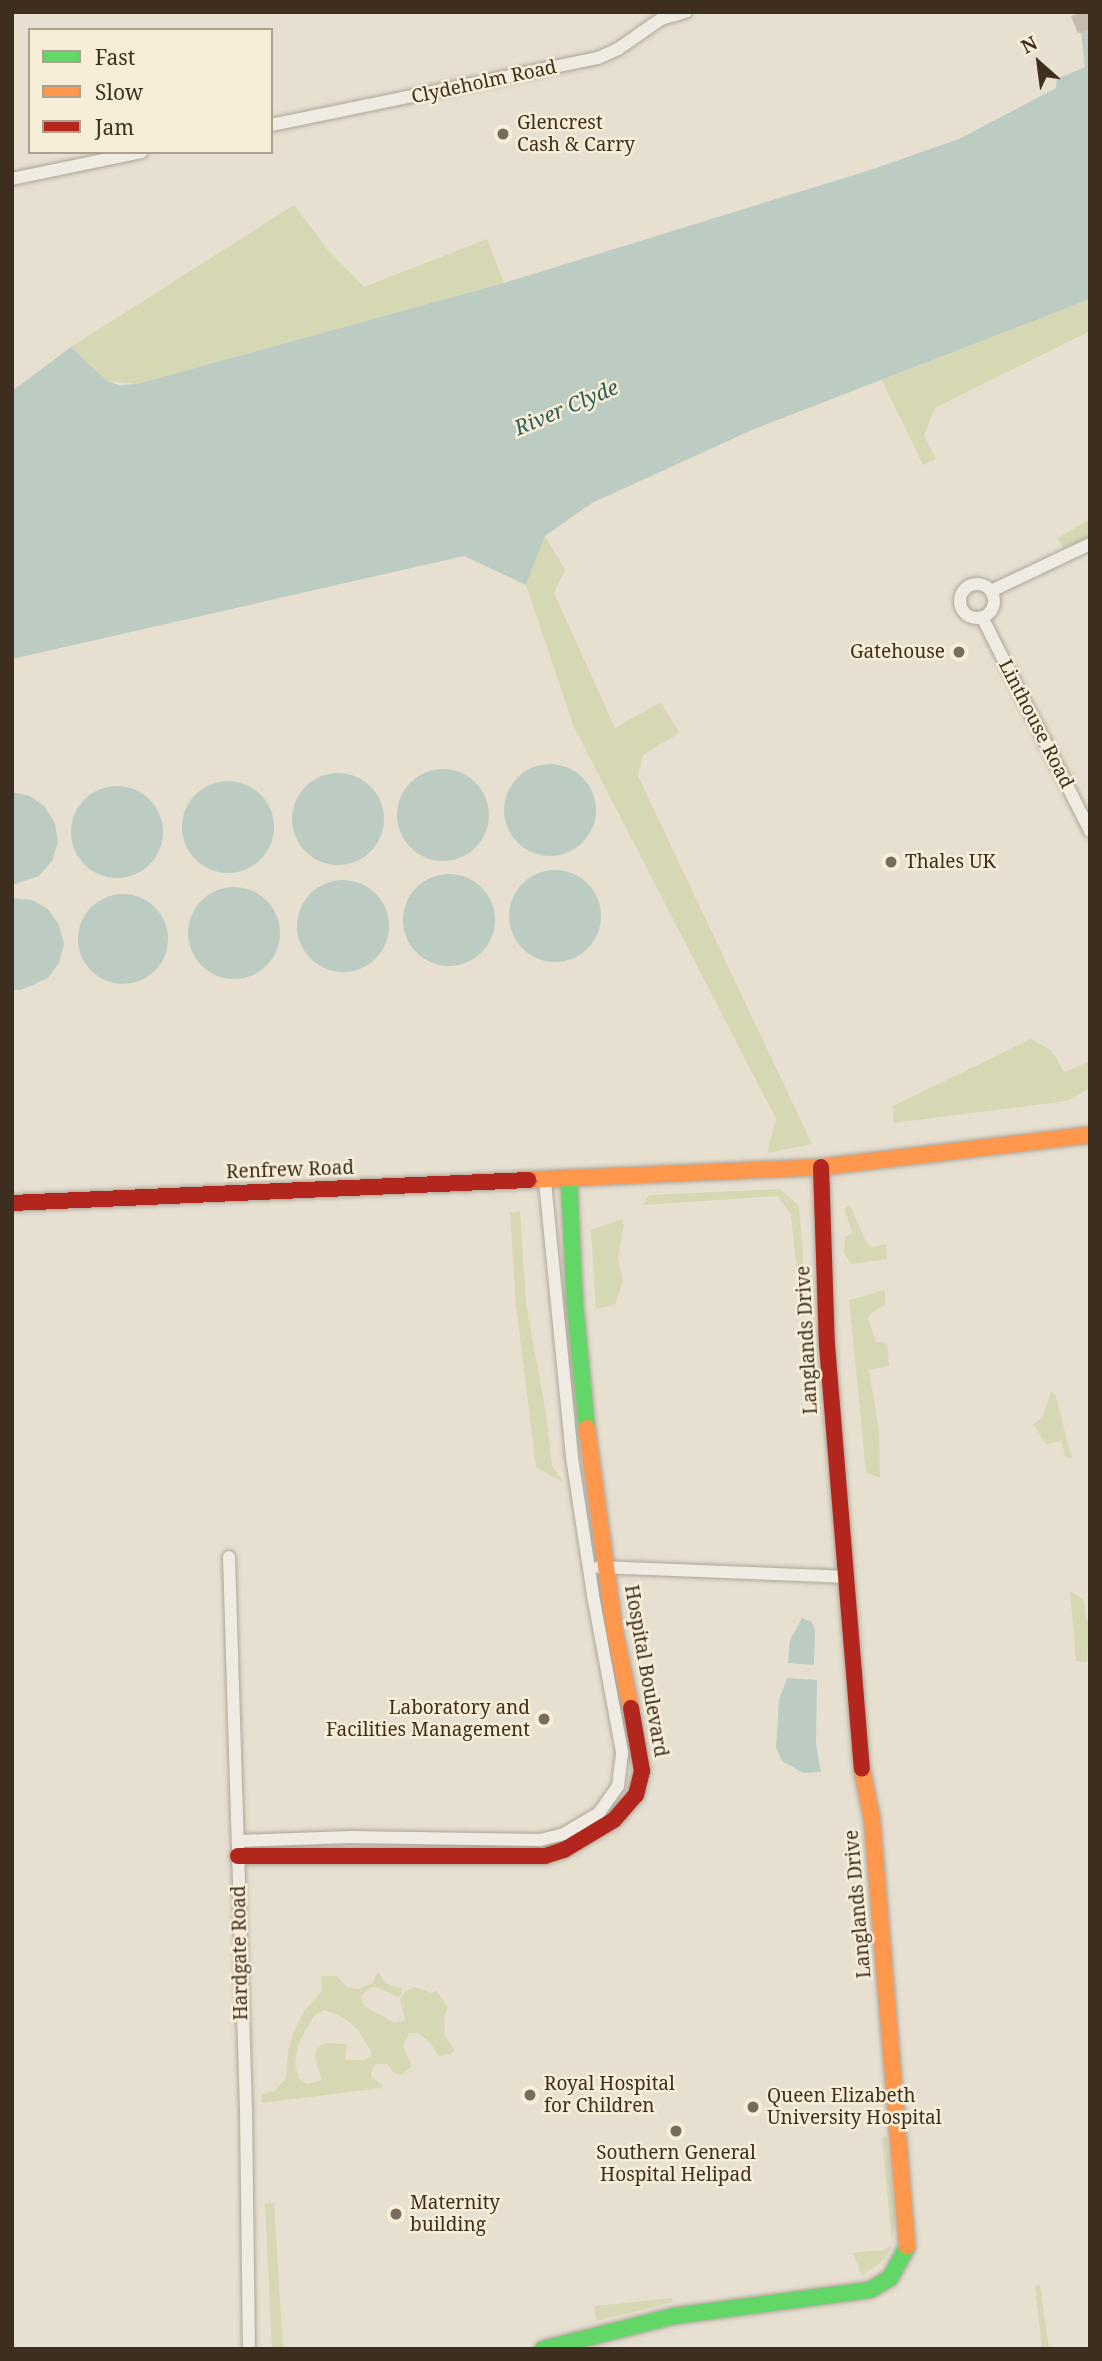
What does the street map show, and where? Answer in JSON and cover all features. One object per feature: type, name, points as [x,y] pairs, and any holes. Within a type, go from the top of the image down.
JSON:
[{"type":"street","name":"Clydeholm Road","points":[[273,125],[598,58],[618,49],[661,19],[686,12]]},
{"type":"street","points":[[12,179],[131,154]]},
{"type":"street","points":[[982,617],[993,604],[991,591],[1090,544]]},
{"type":"street","name":"Linthouse Road","points":[[991,591],[974,584],[961,595],[964,612],[972,617],[982,617],[1090,831]]},
{"type":"street","name":"Renfrew Road","points":[[12,1203],[821,1167],[1086,1133]]},
{"type":"street","name":"Langlands Drive","points":[[543,2349],[674,2316],[870,2290],[890,2278],[906,2253],[910,2231],[872,1819],[859,1752],[844,1577],[825,1308],[821,1167]]},
{"type":"street","name":"Hospital Boulevard","points":[[238,1848],[545,1856],[564,1850],[614,1819],[636,1795],[642,1771],[615,1632],[588,1442],[575,1304],[569,1179]]},
{"type":"street","name":"Hospital Boulevard","points":[[238,1848],[350,1837],[529,1841],[564,1834],[599,1813],[618,1786],[622,1752],[589,1567],[571,1445],[545,1181]]},
{"type":"street","name":"Hardgate Road","points":[[229,1557],[249,2349]]},
{"type":"street","points":[[589,1567],[844,1577]]},
{"type":"green space","points":[[294,205],[327,249],[364,287],[487,239],[504,283],[137,384],[107,381],[71,347]]},
{"type":"green space","points":[[1090,299],[1090,331],[935,408],[924,435],[936,459],[923,465],[882,380]]},
{"type":"green space","points":[[1090,519],[1090,536],[1063,549],[1058,538]]},
{"type":"green space","points":[[545,536],[565,570],[554,593],[615,728],[661,702],[679,733],[643,755],[638,776],[812,1144],[767,1153],[776,1119],[573,725],[526,585]]},
{"type":"green space","points":[[1031,1039],[1052,1051],[1064,1072],[1090,1062],[1090,1088],[1067,1101],[893,1123],[893,1106]]},
{"type":"green space","points":[[780,1189],[799,1206],[804,1270],[797,1272],[791,1215],[778,1196],[642,1205],[649,1195]]},
{"type":"green space","points":[[850,1205],[866,1242],[872,1247],[886,1244],[887,1259],[851,1264],[844,1253],[845,1237],[852,1233],[844,1208]]},
{"type":"green space","points":[[520,1211],[526,1303],[546,1414],[552,1466],[564,1483],[536,1467],[516,1305],[510,1212]]},
{"type":"green space","points":[[622,1219],[624,1225],[618,1258],[623,1281],[615,1305],[596,1309],[591,1230]]},
{"type":"green space","points":[[885,1290],[885,1305],[871,1313],[868,1319],[876,1342],[887,1343],[889,1366],[869,1370],[879,1431],[880,1478],[866,1472],[849,1300]]},
{"type":"green space","points":[[1051,1392],[1055,1394],[1072,1458],[1065,1457],[1061,1441],[1046,1444],[1033,1424],[1042,1418]]},
{"type":"green space","points":[[1070,1591],[1084,1600],[1086,1619],[1090,1621],[1087,1662],[1076,1661]]},
{"type":"green space","points":[[378,1971],[389,1985],[401,1987],[402,1994],[398,1997],[376,1987],[370,1988],[361,1996],[363,2005],[394,2023],[405,2020],[400,1999],[406,1991],[415,1987],[431,1993],[437,1991],[448,2008],[444,2017],[445,2036],[455,2050],[450,2054],[438,2056],[430,2042],[418,2033],[409,2033],[403,2046],[412,2066],[401,2075],[395,2074],[387,2064],[377,2064],[372,2068],[371,2077],[383,2085],[381,2088],[262,2103],[262,2094],[275,2091],[286,2078],[288,2051],[293,2033],[304,2011],[322,1991],[321,1976],[337,1976],[347,1987],[358,1989],[373,1983]],"holes":[[[324,2010],[343,2017],[357,2029],[371,2051],[371,2056],[365,2060],[345,2060],[347,2044],[324,2043],[316,2049],[315,2058],[322,2080],[307,2084],[299,2078],[295,2066],[298,2044],[314,2016]]]},
{"type":"green space","points":[[887,2137],[895,2217],[892,2243],[882,2138]]},
{"type":"green space","points":[[265,2203],[274,2203],[283,2349],[272,2349]]},
{"type":"green space","points":[[892,2245],[885,2259],[862,2276],[853,2253],[884,2250]]},
{"type":"green space","points":[[1040,2285],[1049,2349],[1042,2349],[1035,2286]]},
{"type":"green space","points":[[672,2298],[673,2302],[596,2321],[594,2306]]},
{"type":"water","name":"River Clyde","points":[[1090,12],[1090,299],[752,430],[592,503],[545,536],[526,585],[464,556],[12,659],[12,391],[71,347],[107,381],[120,385],[137,384],[504,283],[870,170],[959,139],[1056,88],[1057,79],[1085,67],[1079,15]]},
{"type":"water","points":[[550,764],[568,767],[583,777],[593,792],[596,810],[593,828],[583,843],[568,853],[550,856],[532,853],[517,843],[507,828],[504,810],[507,792],[517,777],[532,767]]},
{"type":"water","points":[[443,769],[461,772],[476,782],[486,797],[489,815],[486,833],[476,848],[461,858],[443,861],[425,858],[410,848],[400,833],[397,815],[400,797],[410,782],[425,772]]},
{"type":"water","points":[[338,773],[356,776],[371,786],[381,801],[384,819],[381,837],[371,852],[356,862],[338,865],[320,862],[305,852],[295,837],[292,819],[295,801],[305,786],[320,776]]},
{"type":"water","points":[[228,781],[246,784],[261,794],[271,809],[274,827],[271,845],[261,860],[246,870],[228,873],[210,870],[195,860],[185,845],[182,827],[185,809],[195,794],[210,784]]},
{"type":"water","points":[[117,786],[135,789],[150,799],[160,814],[163,832],[160,850],[150,865],[135,875],[117,878],[99,875],[84,865],[74,850],[71,832],[74,814],[84,799],[99,789]]},
{"type":"water","points":[[12,792],[30,796],[45,807],[55,823],[58,842],[52,861],[39,876],[12,885]]},
{"type":"water","points":[[546,870],[564,870],[581,877],[594,890],[601,907],[601,925],[594,942],[581,955],[564,962],[546,962],[529,955],[516,942],[509,925],[509,907],[516,890],[529,877]]},
{"type":"water","points":[[449,874],[467,877],[482,887],[492,902],[495,920],[492,938],[482,953],[467,963],[449,966],[431,963],[416,953],[406,938],[403,920],[406,902],[416,887],[431,877]]},
{"type":"water","points":[[343,880],[361,883],[376,893],[386,908],[389,926],[386,944],[376,959],[361,969],[343,972],[325,969],[310,959],[300,944],[297,926],[300,908],[310,893],[325,883]]},
{"type":"water","points":[[234,887],[251,891],[266,901],[276,916],[280,933],[276,950],[266,965],[251,975],[234,979],[217,975],[202,965],[192,950],[188,933],[192,916],[202,901],[217,891]]},
{"type":"water","points":[[123,894],[140,897],[155,907],[165,922],[168,939],[165,956],[155,971],[140,981],[123,984],[106,981],[91,971],[81,956],[78,939],[81,922],[91,907],[106,897]]},
{"type":"water","points":[[12,898],[32,900],[48,909],[59,925],[64,944],[59,963],[48,978],[21,990],[12,990]]},
{"type":"water","points":[[802,1618],[812,1622],[815,1630],[814,1665],[788,1663],[790,1640]]},
{"type":"water","points":[[787,1678],[817,1680],[816,1744],[821,1772],[803,1773],[782,1761],[776,1748],[779,1700]]},
{"type":"tunnel","points":[[1080,12],[1090,38]]},
{"type":"traffic: fast","points":[[569,1179],[575,1304],[587,1428]]},
{"type":"traffic: fast","points":[[543,2349],[674,2316],[870,2290],[890,2278],[907,2247]]},
{"type":"traffic: slow","points":[[528,1180],[821,1167],[1090,1135]]},
{"type":"traffic: slow","points":[[587,1428],[615,1632],[631,1708]]},
{"type":"traffic: slow","points":[[862,1769],[872,1819],[907,2247]]},
{"type":"traffic: jam","points":[[821,1167],[827,1345],[862,1769]]},
{"type":"traffic: jam","points":[[12,1203],[528,1180]]},
{"type":"traffic: jam","points":[[238,1856],[545,1856],[564,1850],[614,1820],[636,1795],[642,1771],[631,1708]]},
{"type":"place","name":"Glencrest Cash & Carry","points":[[503,134]]},
{"type":"place","name":"Gatehouse","points":[[959,652]]},
{"type":"place","name":"Thales UK","points":[[891,862]]},
{"type":"place","name":"Laboratory and Facilities Management","points":[[544,1719]]},
{"type":"place","name":"Royal Hospital for Children","points":[[530,2095]]},
{"type":"place","name":"Queen Elizabeth University Hospital","points":[[753,2107]]},
{"type":"place","name":"Southern General Hospital Helipad","points":[[676,2131]]},
{"type":"place","name":"Maternity building","points":[[396,2214]]}]
